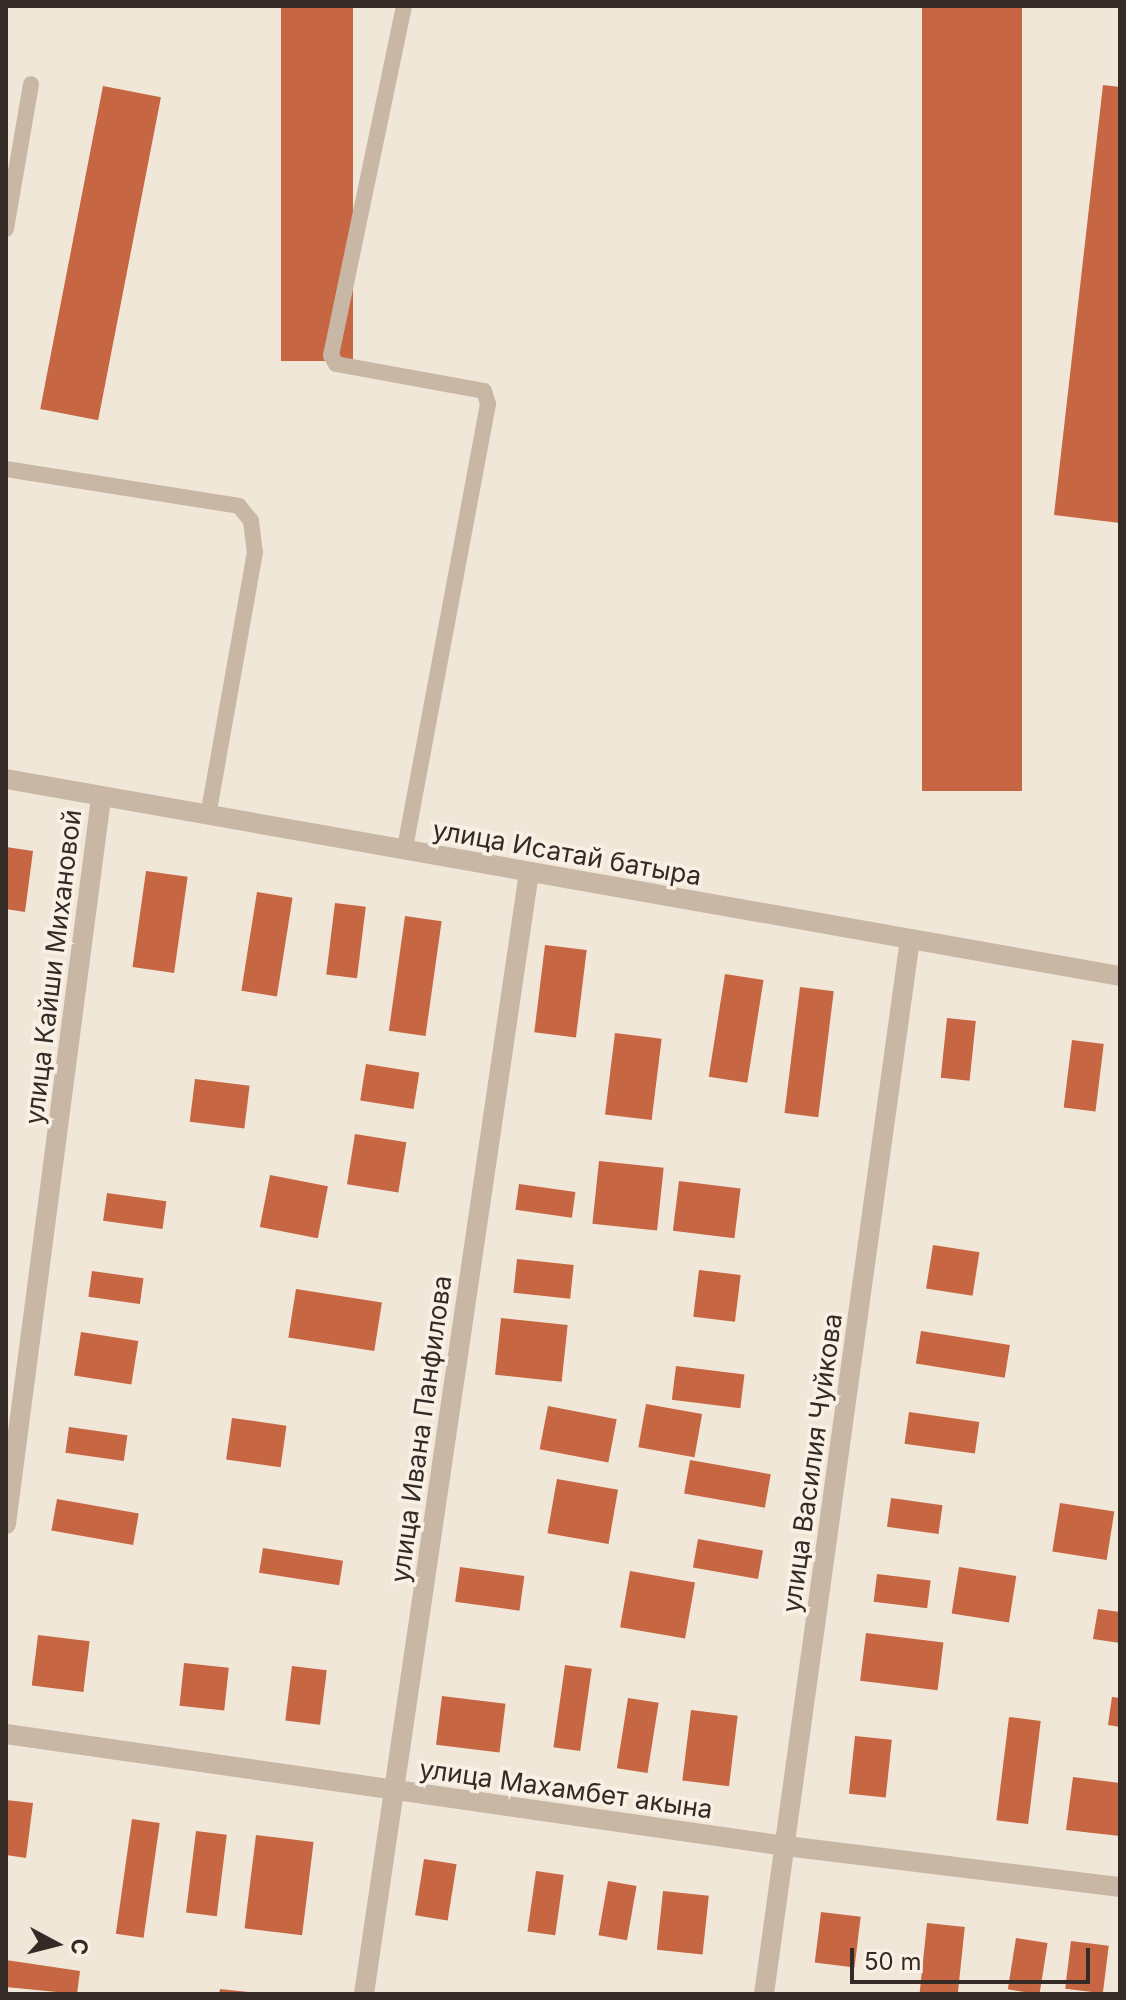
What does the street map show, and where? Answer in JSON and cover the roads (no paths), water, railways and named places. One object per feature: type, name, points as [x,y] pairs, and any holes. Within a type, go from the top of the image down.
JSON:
[{"type":"street","name":"улица Исатай батыра","points":[[6,779],[1120,976]]},
{"type":"street","name":"улица Кайши Михановой","points":[[6,1524],[101,798]]},
{"type":"street","name":"улица Ивана Панфилова","points":[[364,1994],[529,872]]},
{"type":"street","name":"улица Василия Чуйкова","points":[[764,1994],[910,939]]},
{"type":"street","name":"улица Махамбет акына","points":[[6,1734],[786,1846],[1120,1887]]},
{"type":"lane","points":[[404,6],[331,355],[336,364],[484,391],[488,404],[404,851]]},
{"type":"lane","points":[[6,229],[31,84]]},
{"type":"lane","points":[[6,469],[239,506],[251,521],[255,552],[208,816]]}]
